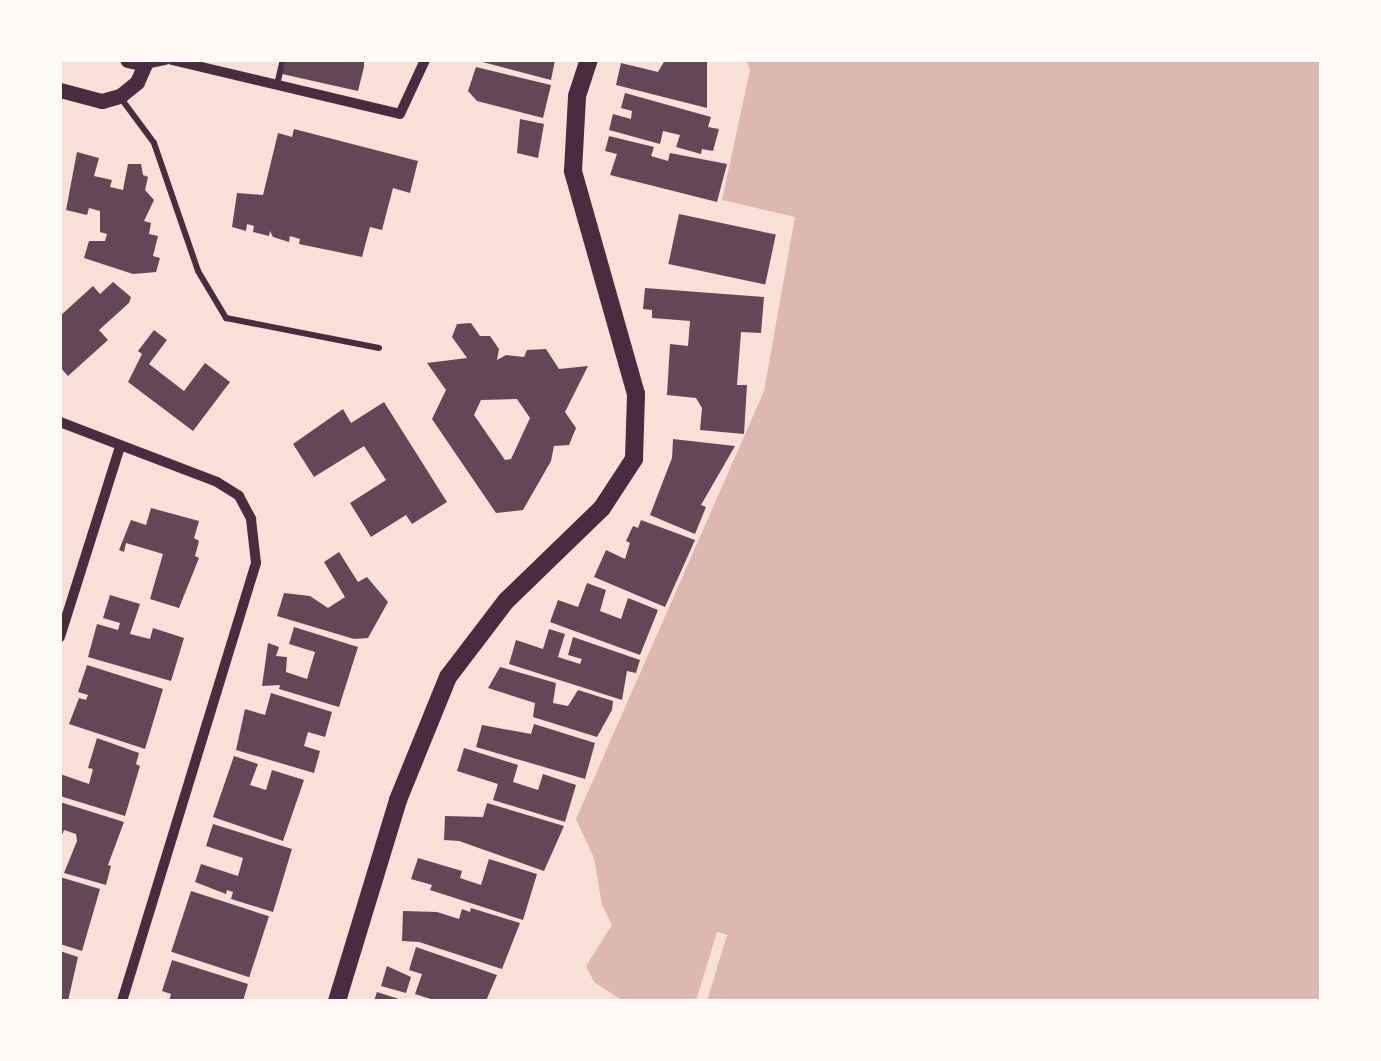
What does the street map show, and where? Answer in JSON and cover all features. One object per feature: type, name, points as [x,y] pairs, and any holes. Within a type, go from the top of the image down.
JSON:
[{"type":"main road","points":[[337,1001],[398,800],[448,677],[506,600],[602,508],[634,459],[636,394],[574,171],[577,96],[589,60]]},
{"type":"street","points":[[127,60],[168,60],[400,114],[425,60]]},
{"type":"street","points":[[60,90],[102,100],[120,96],[137,82],[144,62]]},
{"type":"street","points":[[60,422],[218,482],[239,496],[251,519],[256,562],[122,1001]]},
{"type":"street","points":[[60,637],[120,447]]},
{"type":"lane","points":[[277,85],[283,60]]},
{"type":"lane","points":[[120,96],[154,143],[198,271],[226,318],[379,348]]},
{"type":"shaded area","points":[[746,60],[1321,60],[1321,1001],[707,1001],[727,935],[718,932],[696,1001],[623,1001],[594,982],[586,966],[612,925],[602,905],[594,858],[576,819],[764,391],[795,217],[722,200],[750,70]]},
{"type":"pier","points":[[717,932],[727,935],[706,1001],[702,1000],[720,938],[701,1001],[696,1001]]},
{"type":"building","points":[[286,60],[364,60],[358,91],[282,74]]},
{"type":"building","points":[[475,60],[555,60],[551,80]]},
{"type":"building","points":[[665,60],[707,60],[707,108],[616,85],[621,63],[658,72]]},
{"type":"building","points":[[476,67],[551,85],[543,118],[477,101],[468,91]]},
{"type":"building","points":[[625,93],[711,117],[708,127],[719,129],[713,151],[702,149],[701,154],[676,147],[680,135],[663,131],[660,144],[609,130],[613,114],[631,119],[632,111],[621,108]]},
{"type":"building","points":[[520,119],[544,124],[538,158],[517,153]]},
{"type":"building","points":[[294,129],[418,161],[410,193],[393,188],[382,230],[370,227],[362,257],[299,244],[300,239],[290,236],[289,242],[273,237],[270,231],[269,236],[253,232],[254,226],[247,224],[246,231],[232,227],[237,193],[263,195],[278,133],[292,137]]},
{"type":"building","points":[[609,136],[654,147],[651,156],[668,161],[670,153],[727,164],[717,202],[610,175],[617,154],[605,151]]},
{"type":"building","points":[[77,152],[99,158],[94,176],[112,180],[110,187],[123,190],[128,164],[141,164],[143,175],[148,177],[145,190],[154,200],[144,221],[151,223],[149,234],[158,236],[153,256],[160,258],[156,272],[133,274],[84,258],[89,241],[105,241],[107,234],[100,232],[100,211],[89,208],[87,215],[66,210]]},
{"type":"building","points":[[679,214],[776,235],[765,284],[668,264]]},
{"type":"building","points":[[113,282],[131,297],[129,303],[99,330],[108,340],[68,376],[60,367],[60,316],[93,286],[100,294]]},
{"type":"building","points":[[645,288],[764,297],[761,333],[741,332],[737,385],[747,385],[744,434],[700,430],[702,408],[696,398],[667,395],[670,344],[688,346],[690,321],[652,318],[652,310],[643,309]]},
{"type":"building","points":[[471,323],[480,336],[490,336],[499,349],[497,360],[506,355],[524,357],[527,350],[546,349],[559,369],[588,366],[565,412],[576,428],[569,445],[554,446],[551,461],[523,510],[496,513],[432,419],[446,390],[427,363],[467,358],[452,337],[457,324]],"holes":[[[517,399],[530,418],[511,459],[505,460],[474,415],[481,400]]]},
{"type":"building","points":[[154,330],[167,340],[149,364],[184,391],[205,363],[230,382],[193,431],[128,382],[142,354],[138,351]]},
{"type":"building","points":[[384,402],[447,502],[412,524],[406,515],[371,537],[350,503],[386,480],[364,446],[314,477],[293,444],[343,409],[351,423]]},
{"type":"building","points":[[673,439],[735,446],[701,505],[706,507],[695,534],[650,515],[672,458]]},
{"type":"building","points":[[151,508],[199,521],[194,538],[199,541],[195,556],[199,558],[179,608],[150,599],[163,554],[126,543],[124,552],[119,550],[131,520],[146,525]]},
{"type":"building","points":[[641,520],[695,540],[665,607],[594,577],[606,550],[625,559],[630,543],[626,541],[633,526],[638,528]]},
{"type":"building","points":[[339,552],[358,582],[367,577],[388,602],[368,638],[354,639],[277,616],[284,593],[310,596],[328,608],[345,597],[324,562]]},
{"type":"building","points":[[587,583],[606,590],[600,611],[621,619],[628,598],[658,610],[640,655],[550,622],[558,600],[578,607]]},
{"type":"building","points":[[110,595],[140,604],[130,634],[150,639],[153,628],[184,638],[171,681],[88,657],[97,624],[118,630],[120,623],[103,618]]},
{"type":"building","points":[[294,627],[358,647],[339,707],[279,689],[280,685],[262,686],[268,643],[279,647],[276,656],[287,657],[286,672],[307,679],[315,652],[289,644]]},
{"type":"building","points":[[549,629],[565,634],[558,657],[580,664],[582,659],[568,655],[573,637],[640,660],[636,673],[627,671],[622,700],[509,664],[516,640],[543,649]]},
{"type":"building","points":[[87,665],[163,689],[145,749],[69,724],[79,698],[86,700],[88,695],[78,692]]},
{"type":"building","points":[[500,667],[556,683],[553,703],[568,706],[578,690],[613,701],[612,710],[597,737],[533,717],[535,703],[488,688]]},
{"type":"building","points":[[271,693],[332,712],[325,737],[308,732],[304,746],[320,751],[314,773],[236,750],[245,709],[265,715]]},
{"type":"building","points":[[534,724],[595,743],[585,779],[476,747],[482,725],[531,734]]},
{"type":"building","points":[[97,738],[139,753],[136,764],[140,766],[125,816],[60,796],[60,774],[89,784],[93,769],[88,768]]},
{"type":"building","points":[[464,748],[518,765],[513,782],[538,790],[543,774],[576,785],[565,822],[493,800],[498,784],[457,771]]},
{"type":"building","points":[[234,756],[258,764],[250,785],[266,790],[272,770],[304,780],[283,841],[213,817]]},
{"type":"building","points":[[60,802],[124,822],[108,865],[111,866],[106,885],[64,873],[77,841],[76,834],[64,830],[60,840]]},
{"type":"building","points":[[487,803],[564,826],[544,871],[459,841],[444,840],[445,816],[483,817]]},
{"type":"building","points":[[213,824],[292,849],[273,912],[231,899],[233,892],[227,890],[226,894],[195,882],[201,864],[238,876],[243,858],[206,846]]},
{"type":"building","points":[[418,858],[462,871],[460,878],[481,885],[489,859],[537,874],[523,920],[430,890],[432,885],[411,879]]},
{"type":"building","points":[[60,877],[100,889],[82,951],[60,944]]},
{"type":"building","points":[[191,891],[269,916],[249,977],[171,952]]},
{"type":"building","points":[[471,908],[520,923],[502,969],[419,942],[402,941],[403,911],[437,912],[459,919],[462,909],[470,912]]},
{"type":"building","points":[[416,947],[497,975],[486,1001],[437,1001],[415,994],[422,974],[409,970]]},
{"type":"building","points":[[60,951],[78,957],[68,1001],[60,1001]]},
{"type":"building","points":[[172,960],[248,984],[243,1001],[169,1001],[171,994],[162,991]]},
{"type":"building","points":[[387,966],[411,977],[406,993],[381,986]]},
{"type":"building","points":[[377,992],[402,1000],[402,1001],[374,1001]]}]
